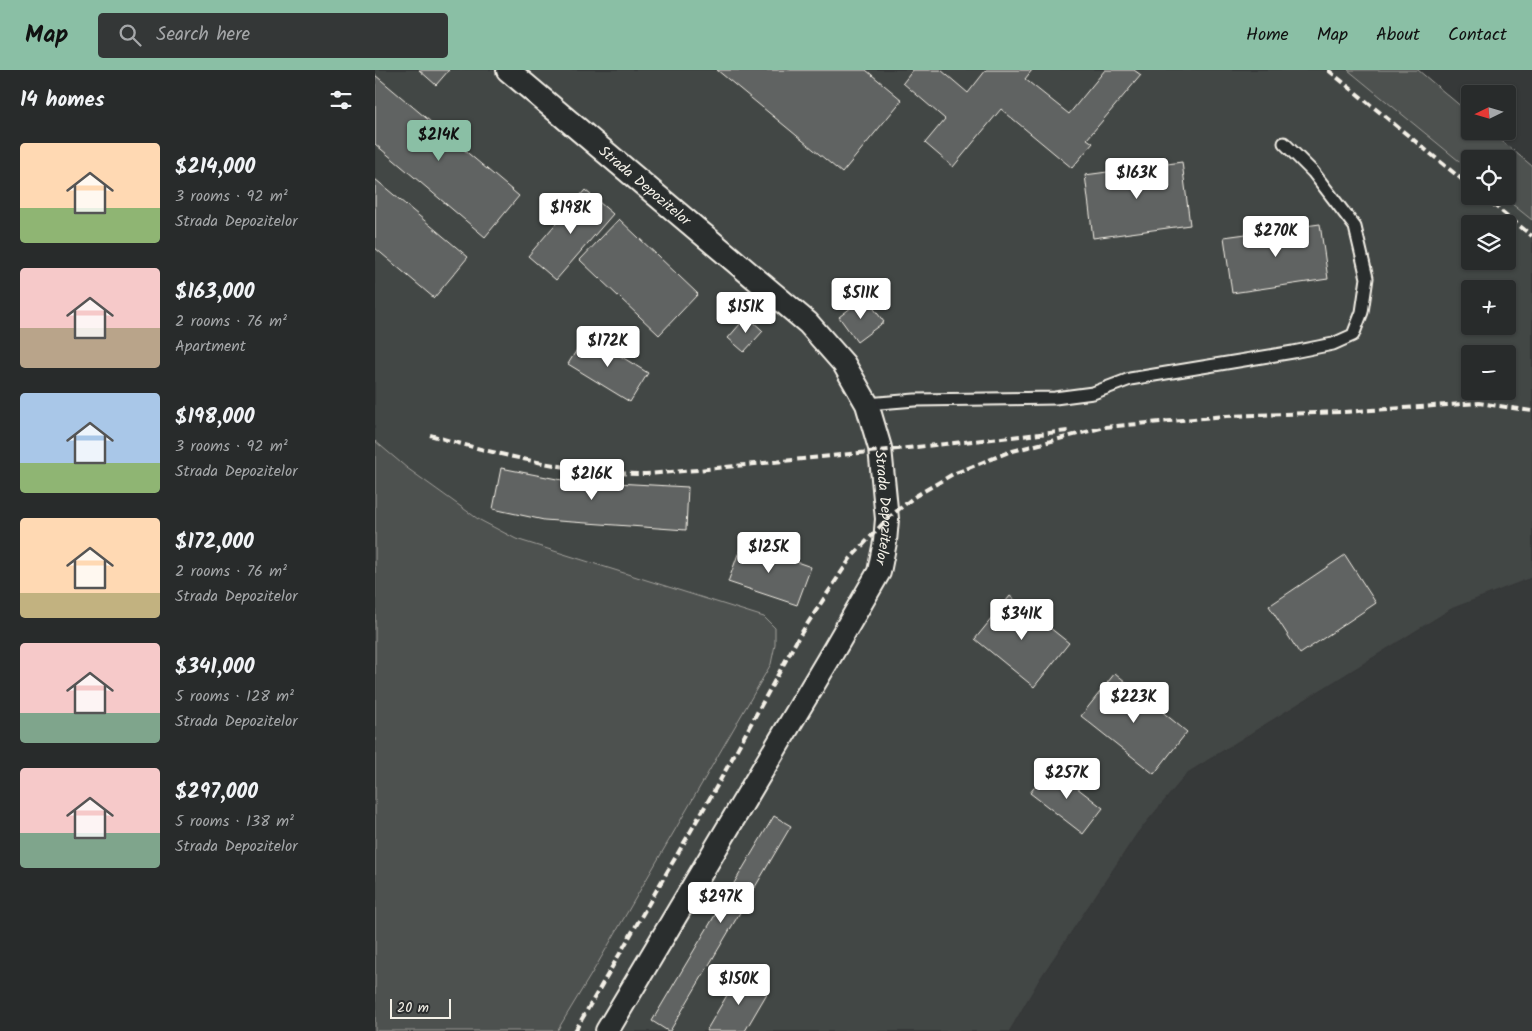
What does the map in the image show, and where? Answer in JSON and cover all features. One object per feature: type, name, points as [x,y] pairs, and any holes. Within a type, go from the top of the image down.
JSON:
[{"type":"street","name":"Strada Depozitelor","points":[[508,70],[808,323],[844,364],[867,404],[880,448],[887,519],[879,572],[607,1031]]},
{"type":"lane","points":[[867,404],[915,400],[1055,398],[1093,393],[1129,379],[1293,352],[1333,344],[1353,335],[1362,312],[1367,278],[1355,227],[1313,172],[1284,144]]},
{"type":"shaded area","points":[[375,70],[1348,70],[1461,163],[1461,205],[1513,205],[1532,220],[1532,577],[1452,608],[1188,772],[1137,833],[1040,978],[1009,1031],[557,1031],[771,664],[775,645],[775,628],[764,617],[516,539],[478,519],[407,468],[375,441]]},
{"type":"shaded area","points":[[1348,70],[1418,70],[1461,106],[1461,140],[1501,140],[1513,150],[1461,150],[1461,163]]},
{"type":"shaded area","points":[[1516,153],[1532,166],[1532,220],[1513,205],[1516,205]]},
{"type":"shaded area","points":[[375,441],[407,468],[478,519],[516,539],[764,617],[775,628],[775,645],[771,664],[557,1031],[375,1031]]},
{"type":"building","points":[[419,70],[449,70],[436,85]]},
{"type":"building","points":[[717,70],[866,70],[902,100],[842,173]]},
{"type":"building","points":[[913,70],[941,70],[968,93],[986,70],[1032,70],[1025,79],[1069,114],[1105,70],[1134,70],[1141,75],[1087,139],[1093,143],[1072,168],[1001,109],[953,167],[925,143],[945,119],[903,83]]},
{"type":"building","points":[[375,75],[519,196],[485,237],[375,144]]},
{"type":"building","points":[[1182,162],[1190,225],[1093,238],[1085,175]]},
{"type":"building","points":[[375,179],[468,257],[434,298],[375,248]]},
{"type":"building","points":[[585,190],[613,214],[556,280],[528,256]]},
{"type":"building","points":[[619,219],[698,294],[659,335],[580,260]]},
{"type":"building","points":[[1320,224],[1328,279],[1232,293],[1224,237]]},
{"type":"building","points":[[865,297],[884,322],[857,342],[839,317]]},
{"type":"building","points":[[747,316],[763,331],[744,352],[728,338]]},
{"type":"building","points":[[586,335],[648,373],[630,402],[568,364]]},
{"type":"building","points":[[501,468],[562,480],[688,487],[686,530],[544,520],[493,509]]},
{"type":"building","points":[[742,543],[811,567],[797,605],[728,582]]},
{"type":"building","points":[[1345,555],[1376,603],[1300,654],[1269,606]]},
{"type":"building","points":[[1010,596],[1069,643],[1034,687],[975,639]]},
{"type":"building","points":[[1115,673],[1187,732],[1154,774],[1081,716]]},
{"type":"building","points":[[1050,767],[1103,808],[1083,834],[1030,793]]},
{"type":"building","points":[[774,816],[791,826],[670,1031],[668,1031],[652,1021]]},
{"type":"building","points":[[740,973],[769,990],[745,1031],[706,1031]]},
{"type":"railway","points":[[1328,70],[1461,179]]},
{"type":"railway","points":[[1494,205],[1532,236]]},
{"type":"railway","points":[[575,1031],[718,784],[798,638],[850,559],[887,519],[914,497],[953,474],[1009,452],[1105,427],[1226,416],[1343,412],[1479,403],[1532,411]]},
{"type":"railway","points":[[430,435],[481,449],[558,466],[610,472],[652,474],[1068,431]]}]
